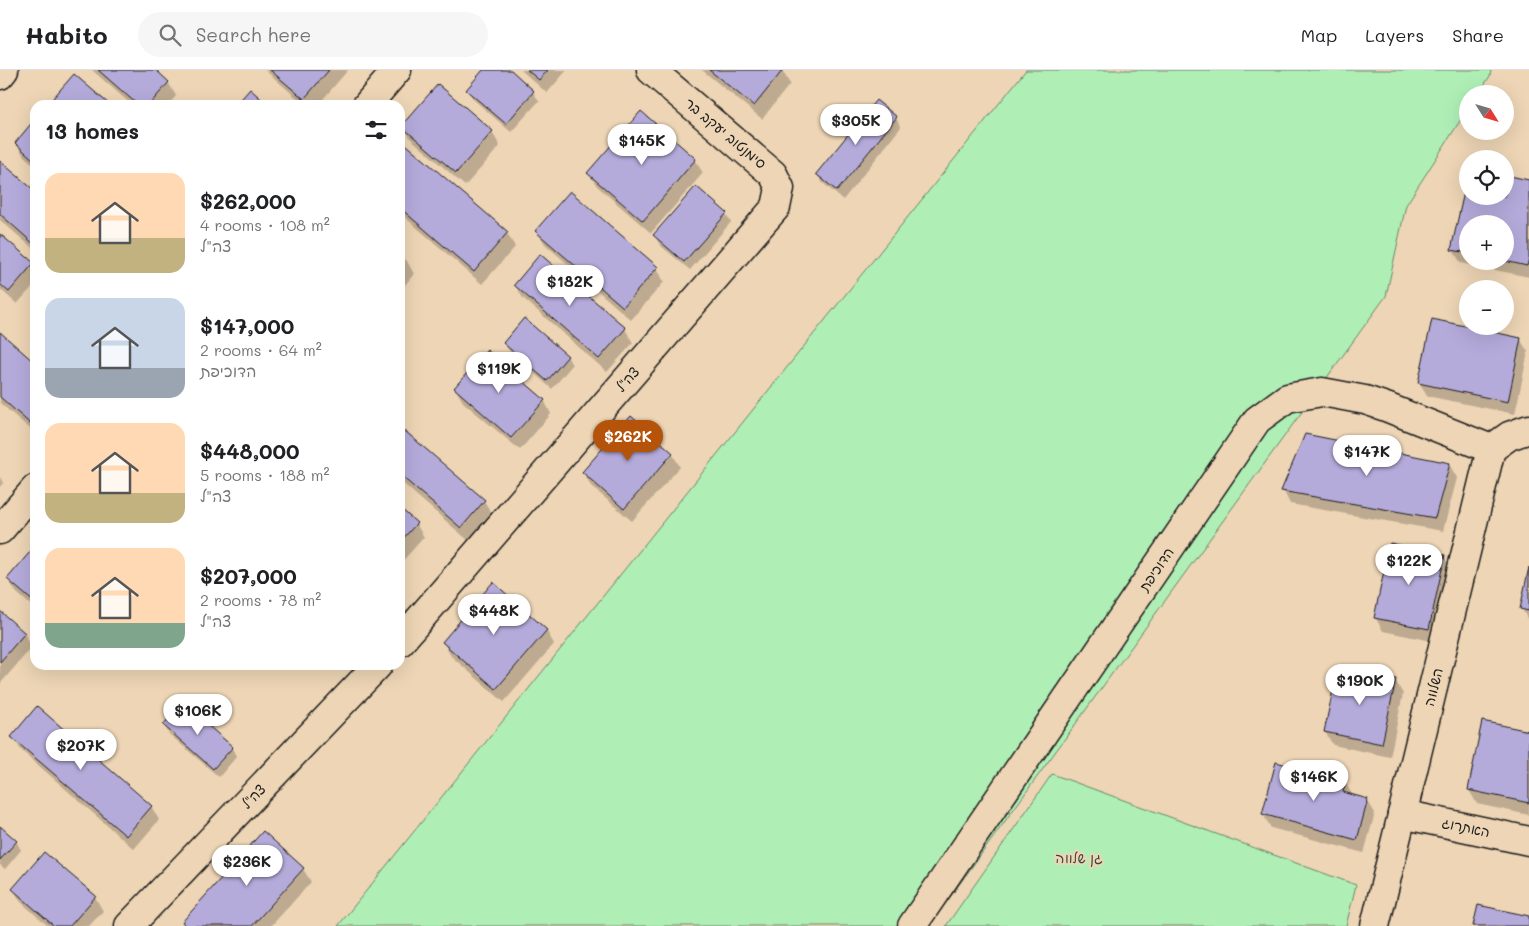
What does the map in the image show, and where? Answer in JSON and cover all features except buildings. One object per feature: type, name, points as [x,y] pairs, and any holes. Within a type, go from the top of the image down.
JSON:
[{"type":"street","points":[[0,75],[4,70]]},
{"type":"street","points":[[371,100],[397,70]]},
{"type":"street","name":"סימנטוב יעקב בר","points":[[651,70],[773,174],[780,188],[776,207]]},
{"type":"street","name":"צה\"ל","points":[[405,636],[776,207]]},
{"type":"street","name":"הדוכיפת","points":[[912,926],[1257,420],[1287,398],[1322,392],[1365,400],[1386,407],[1491,449]]},
{"type":"street","points":[[1491,449],[1509,436],[1529,429]]},
{"type":"street","name":"השלווה","points":[[1375,926],[1491,449]]},
{"type":"street","points":[[0,530],[30,495]]},
{"type":"street","name":"צה\"ל","points":[[129,926],[373,670]]},
{"type":"street","name":"האתרוג","points":[[1402,814],[1529,841]]},
{"type":"green space","points":[[1026,70],[1491,70],[1490,76],[1484,85],[1459,85],[1459,122],[1406,205],[1386,296],[929,926],[338,926]]},
{"type":"green space","name":"גן שלווה","points":[[1052,774],[1356,885],[1346,926],[946,926]]}]
